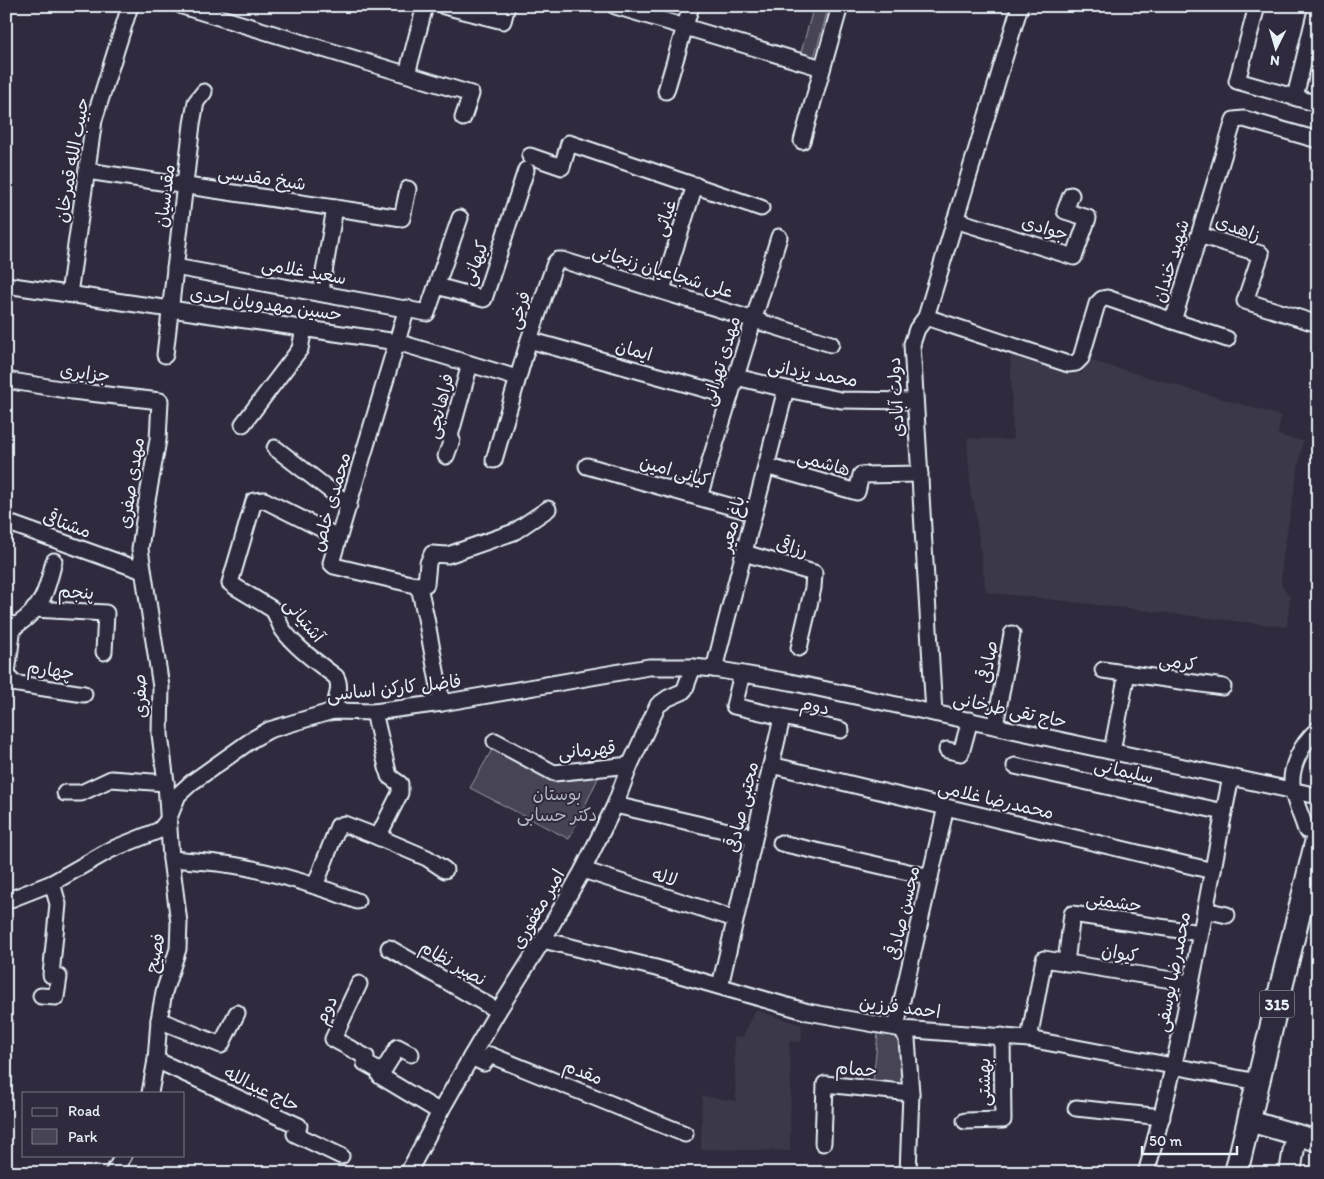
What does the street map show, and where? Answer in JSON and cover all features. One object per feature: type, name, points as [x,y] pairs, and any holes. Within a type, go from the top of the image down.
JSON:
[{"type":"main road","name":"315","points":[[1236,1173],[1258,1082],[1312,832]]},
{"type":"street","name":"حبیب الله قمرخان","points":[[70,294],[94,120],[130,6]]},
{"type":"street","points":[[182,6],[471,94],[463,118]]},
{"type":"street","points":[[407,74],[425,6]]},
{"type":"street","points":[[444,6],[503,20],[507,6]]},
{"type":"street","points":[[615,6],[822,68]]},
{"type":"street","points":[[666,91],[691,6]]},
{"type":"street","points":[[802,141],[840,6]]},
{"type":"street","name":"دولت آبادی","points":[[934,713],[912,344],[917,329],[926,317],[1020,6]]},
{"type":"street","points":[[1257,6],[1237,81],[1318,104]]},
{"type":"street","points":[[1294,96],[1317,6]]},
{"type":"street","name":"مقدسیان","points":[[170,309],[196,102],[204,92]]},
{"type":"street","name":"شهید خندان","points":[[926,317],[1068,364],[1076,363],[1081,358],[1097,304],[1102,299],[1107,298],[1173,321],[1234,120],[1244,119],[1318,140]]},
{"type":"street","name":"کیهانی","points":[[427,313],[437,286],[484,299],[528,163],[562,166],[569,142],[695,185]]},
{"type":"street","name":"شیخ مقدسی","points":[[87,171],[402,218],[408,189]]},
{"type":"street","points":[[695,185],[762,208]]},
{"type":"street","name":"غیاثی","points":[[662,290],[695,185]]},
{"type":"street","name":"جوادی","points":[[955,220],[1074,257],[1088,218],[1065,211],[1071,195]]},
{"type":"street","points":[[322,293],[335,208]]},
{"type":"street","points":[[437,286],[460,218]]},
{"type":"street","name":"زاهدی","points":[[1199,234],[1261,254],[1245,301],[1318,324]]},
{"type":"street","name":"مهدی تهرانی","points":[[699,497],[779,237]]},
{"type":"street","name":"فرخی","points":[[494,460],[517,378],[555,263],[558,260],[562,260]]},
{"type":"street","name":"علی شجاعیان زنجانی","points":[[562,260],[754,318],[831,344]]},
{"type":"street","name":"سعید غلامی","points":[[175,267],[427,313]]},
{"type":"street","name":"حسین مهدویان احدی","points":[[6,285],[397,342],[517,378]]},
{"type":"street","name":"محمدی خلص","points":[[407,308],[331,563],[334,566],[415,585]]},
{"type":"street","points":[[164,355],[170,309]]},
{"type":"street","points":[[1173,321],[1227,338]]},
{"type":"street","points":[[243,424],[300,349],[304,328]]},
{"type":"street","name":"ایمان","points":[[529,340],[730,396]]},
{"type":"street","name":"فراهانچی","points":[[446,456],[452,440],[450,436],[470,364]]},
{"type":"street","name":"محمد یزدانی","points":[[736,376],[786,389],[851,401],[915,401]]},
{"type":"street","name":"جزایری","points":[[6,380],[72,391],[160,400]]},
{"type":"street","name":"باغ معیر","points":[[714,669],[786,389]]},
{"type":"street","name":"مهدی صفری","points":[[143,571],[140,549],[158,440],[160,400]]},
{"type":"street","points":[[275,448],[349,505]]},
{"type":"street","name":"کیانی امین","points":[[587,466],[754,513]]},
{"type":"street","name":"هاشمی","points":[[766,466],[856,492],[862,475],[920,474]]},
{"type":"street","name":"آشتیانی","points":[[333,710],[339,689],[336,677],[300,649],[282,628],[276,612],[230,582],[254,501],[264,500],[338,538]]},
{"type":"street","points":[[415,585],[426,584],[428,563],[432,554],[448,555],[514,532],[548,509]]},
{"type":"street","name":"مشتاقی","points":[[6,522],[143,571]]},
{"type":"street","name":"رزاقی","points":[[744,553],[814,573],[814,582],[800,648]]},
{"type":"street","points":[[9,625],[22,621],[45,596],[54,561]]},
{"type":"street","name":"صفری","points":[[143,571],[161,687],[160,734],[168,820]]},
{"type":"street","points":[[415,585],[420,591],[442,703]]},
{"type":"street","name":"پنجم","points":[[34,609],[106,613],[104,652]]},
{"type":"street","name":"چهارم","points":[[9,625],[7,673],[12,683],[84,694]]},
{"type":"street","name":"صادقی","points":[[995,726],[1012,634]]},
{"type":"street","name":"فاضل کارکن اساسی","points":[[168,820],[178,795],[191,783],[253,739],[269,730],[333,710],[374,712],[442,703],[649,667],[693,667]]},
{"type":"street","name":"حاج تقی طرخانی","points":[[693,667],[790,682],[1318,796]]},
{"type":"street","name":"امیر مغفوری","points":[[408,1173],[471,1057],[543,940],[582,870],[615,805],[630,765],[658,705],[685,689],[693,667]]},
{"type":"street","name":"کرمی","points":[[1103,670],[1223,687]]},
{"type":"street","points":[[1112,751],[1127,673]]},
{"type":"street","points":[[742,674],[734,706],[782,718]]},
{"type":"street","points":[[374,712],[390,776],[400,784],[401,788],[378,837]]},
{"type":"street","name":"دوم","points":[[782,718],[841,730]]},
{"type":"street","name":"مجتبی صادقی","points":[[720,986],[782,718]]},
{"type":"street","points":[[947,750],[961,753],[970,720]]},
{"type":"street","points":[[1312,832],[1293,790],[1294,768],[1299,753],[1307,740],[1318,729]]},
{"type":"street","name":"قهرمانی","points":[[495,741],[554,773],[630,765]]},
{"type":"street","name":"محمدرضا غلامی","points":[[771,766],[1213,871]]},
{"type":"street","name":"سلیمانی","points":[[1015,766],[1224,812]]},
{"type":"street","name":"محمدرضا یوسفی","points":[[1146,1173],[1162,1117],[1173,1067],[1231,777]]},
{"type":"street","points":[[65,793],[81,793],[111,779],[166,783]]},
{"type":"street","points":[[615,805],[754,837]]},
{"type":"street","name":"محسن صادقی","points":[[899,1028],[946,807]]},
{"type":"street","points":[[6,901],[52,883],[110,850],[160,830],[168,820]]},
{"type":"street","name":"فصیح","points":[[150,1092],[156,1060],[159,1020],[164,992],[178,949],[180,923],[168,820]]},
{"type":"street","points":[[315,886],[338,826],[344,824],[427,858],[445,870]]},
{"type":"street","points":[[780,843],[930,877]]},
{"type":"street","points":[[171,858],[242,867],[315,886],[358,901]]},
{"type":"street","name":"لاله","points":[[582,870],[735,919]]},
{"type":"street","points":[[41,996],[56,997],[59,977],[50,975],[58,904],[52,883]]},
{"type":"street","points":[[1205,910],[1227,915]]},
{"type":"street","name":"حشمتی","points":[[1066,963],[1072,914],[1200,933]]},
{"type":"street","name":"احمد فرزین","points":[[543,940],[720,986],[808,1012],[899,1028],[1029,1039],[1258,1082]]},
{"type":"street","name":"نصیر نظام","points":[[389,948],[498,1011]]},
{"type":"street","name":"کیوان","points":[[1029,1039],[1044,959],[1190,983]]},
{"type":"street","name":"دوم","points":[[359,984],[332,1038],[366,1057],[365,1063],[382,1074]]},
{"type":"street","points":[[159,1020],[221,1045],[237,1013]]},
{"type":"street","points":[[899,1028],[907,1039],[911,1093],[908,1173]]},
{"type":"street","name":"بهشتی","points":[[965,1121],[1003,1120],[1002,1036]]},
{"type":"street","points":[[411,1054],[398,1047],[382,1074],[440,1112]]},
{"type":"street","name":"مقدم","points":[[471,1057],[484,1063],[490,1055],[685,1134]]},
{"type":"street","name":"حاج عبدالله","points":[[156,1060],[298,1126],[294,1134],[341,1156]]},
{"type":"street","name":"حمام","points":[[823,1143],[826,1084],[911,1093]]},
{"type":"street","points":[[1076,1108],[1162,1117]]},
{"type":"street","points":[[1249,1121],[1318,1141]]},
{"type":"street","points":[[1290,1173],[1296,1135]]},
{"type":"street","points":[[113,1173],[123,1156]]},
{"type":"shaded area","points":[[1010,350],[1082,374],[1086,359],[1281,416],[1278,435],[1303,441],[1283,555],[1281,584],[1290,597],[1287,627],[986,592],[974,502],[971,499],[967,438],[1013,440]]},
{"type":"shaded area","points":[[755,1010],[802,1025],[801,1042],[789,1041],[791,1079],[790,1151],[701,1149],[702,1096],[736,1101],[734,1038],[743,1037]]},
{"type":"green space","points":[[813,9],[827,13],[813,61],[800,56]]},
{"type":"green space","name":"بوستان دکتر حسابی","points":[[493,748],[553,781],[601,772],[569,839],[470,788]]},
{"type":"green space","points":[[878,1033],[898,1034],[903,1046],[902,1084],[873,1081]]}]
